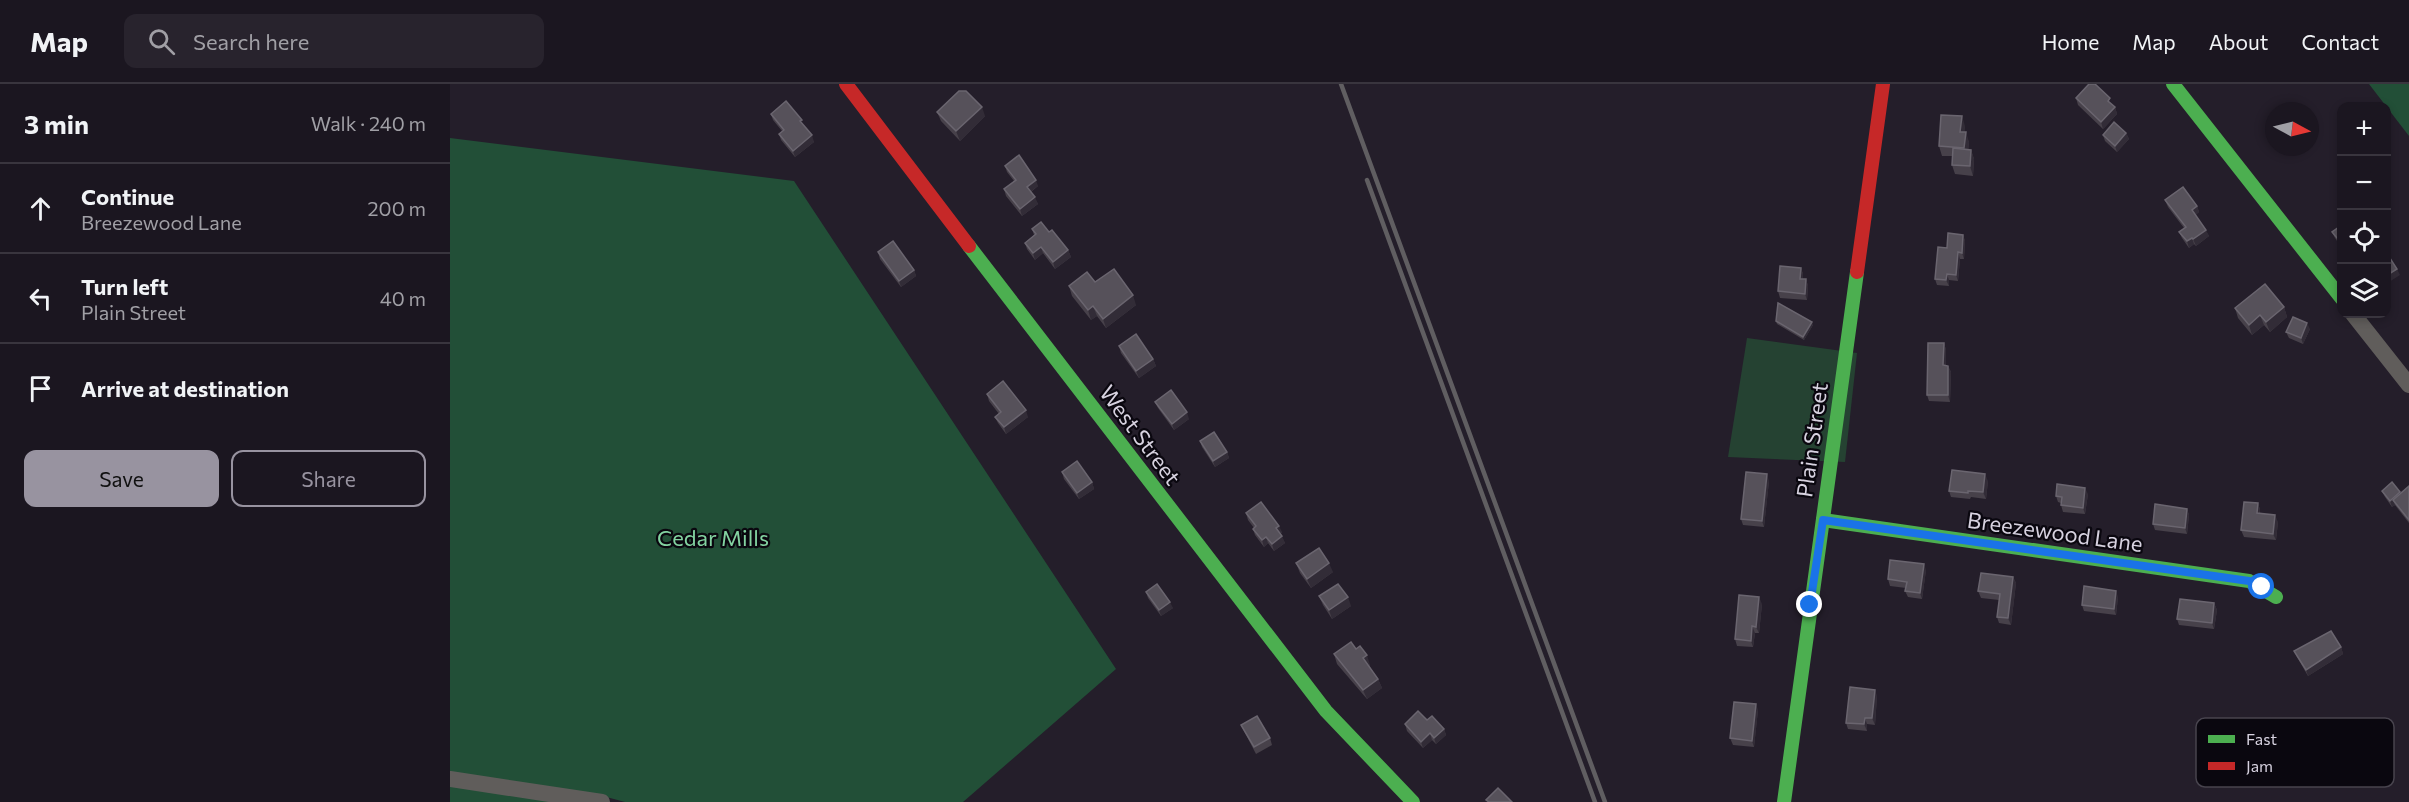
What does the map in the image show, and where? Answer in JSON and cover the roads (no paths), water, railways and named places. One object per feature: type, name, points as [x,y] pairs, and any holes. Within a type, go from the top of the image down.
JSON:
[{"type":"street","name":"West Street","points":[[846,84],[1137,467],[1319,701],[1413,802]]},
{"type":"street","name":"Plain Street","points":[[1784,802],[1882,84]]},
{"type":"street","points":[[2173,84],[2337,293]]},
{"type":"street","points":[[2356,318],[2409,385]]},
{"type":"street","name":"Breezewood Lane","points":[[1823,520],[2249,581],[2276,597]]},
{"type":"street","points":[[450,779],[602,802]]},
{"type":"railway","points":[[1341,84],[1605,802]]},
{"type":"railway","points":[[1367,180],[1595,802]]},
{"type":"park label","name":"Cedar Mills","points":[[713,538]]}]
